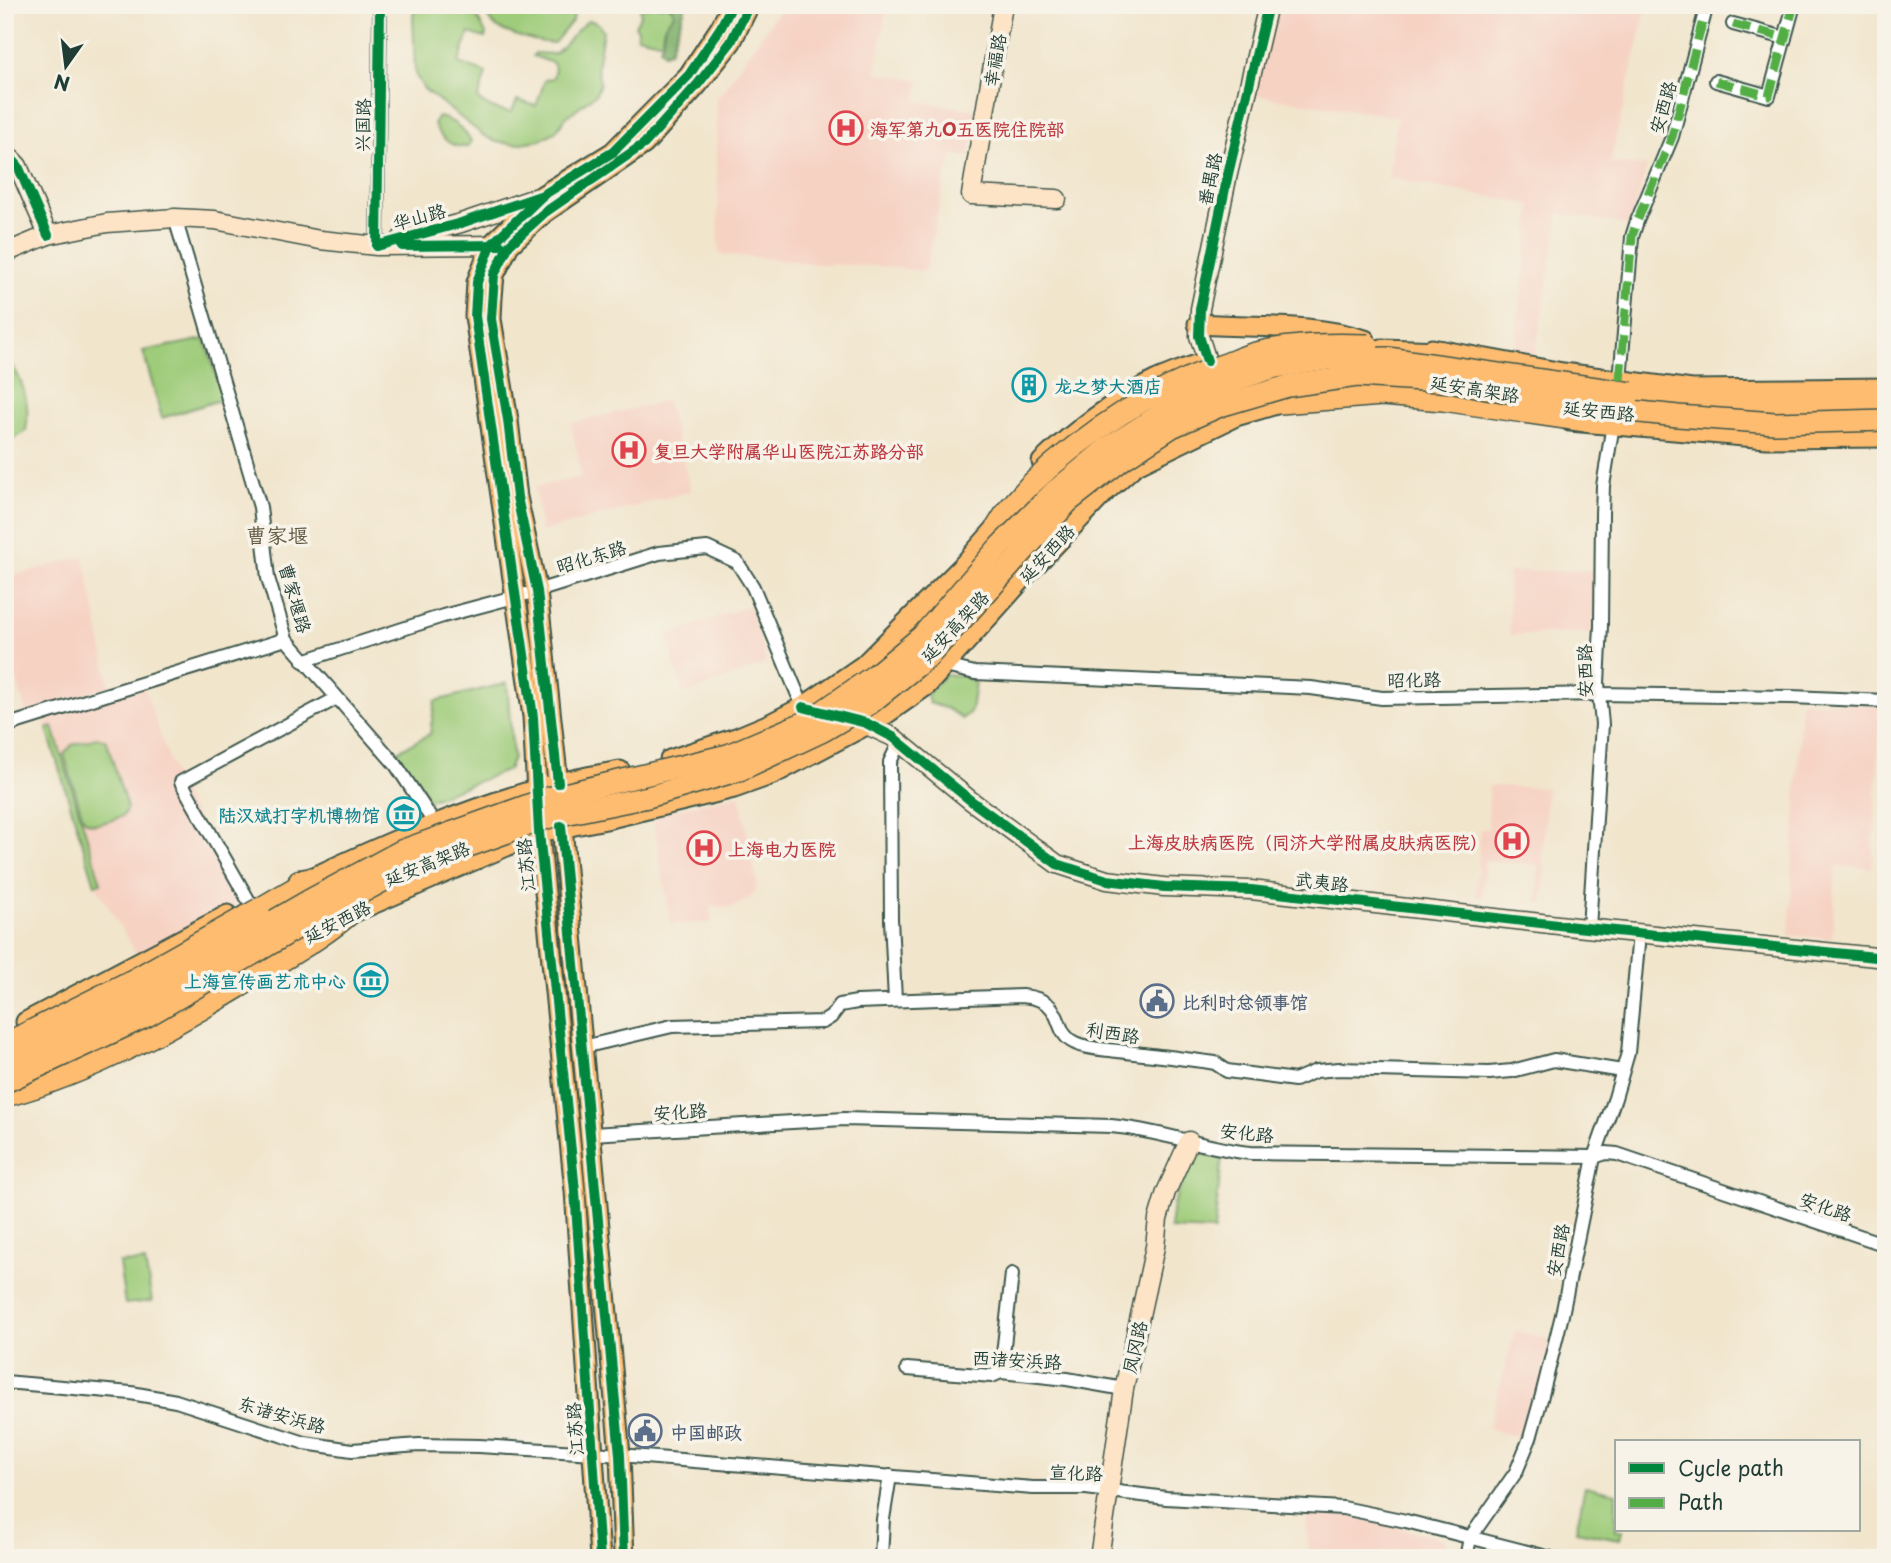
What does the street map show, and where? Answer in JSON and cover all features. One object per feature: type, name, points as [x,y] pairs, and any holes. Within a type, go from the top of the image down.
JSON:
[{"type":"highway","points":[[997,527],[1030,485],[1061,456],[1112,419],[1158,391],[1191,376],[1255,353],[1319,344],[1370,345],[1442,358]]},
{"type":"highway","name":"延安高架路","points":[[9,1045],[140,999],[401,851],[548,798],[728,755],[810,720],[875,676],[922,636],[1000,546],[1055,491],[1106,449],[1174,408],[1218,386],[1275,367],[1327,359],[1442,358],[1644,394],[1797,405],[1886,401]]},
{"type":"highway","name":"延安高架路","points":[[5,1084],[147,1016],[316,917],[407,868],[550,817],[648,797],[740,770],[823,731],[869,704],[928,657],[1068,502],[1123,459],[1172,427],[1220,407],[1288,386],[1357,376],[1454,382],[1583,407],[1678,416],[1776,423],[1886,421]]},
{"type":"highway","points":[[1280,403],[1382,395],[1443,400],[1590,421],[1678,416]]},
{"type":"highway","points":[[9,1045],[135,979],[254,906],[312,878]]},
{"type":"highway","points":[[5,1096],[118,1053],[215,1002],[324,934],[353,911]]},
{"type":"main road","name":"华山路","points":[[543,195],[613,152],[689,75],[721,27],[732,5]]},
{"type":"main road","points":[[500,245],[644,144],[698,84],[731,42],[749,5]]},
{"type":"main road","name":"江苏路","points":[[543,195],[500,245],[477,282],[475,316],[533,717],[539,832],[575,1192],[600,1558]]},
{"type":"main road","name":"江苏路","points":[[500,245],[494,275],[491,318],[508,420],[517,497],[537,591],[558,783],[620,1455],[624,1558]]},
{"type":"main road","points":[[1198,324],[1342,332],[1364,340]]},
{"type":"main road","name":"延安西路","points":[[1212,368],[1223,354],[1309,337],[1364,340],[1442,358]]},
{"type":"main road","name":"延安西路","points":[[9,1045],[72,1024],[293,895],[312,878],[435,824],[558,783],[665,762],[736,738],[803,707],[864,665],[961,568],[997,527],[1011,493],[1064,441],[1155,381],[1279,356],[1356,349],[1692,390],[1886,388]]},
{"type":"main road","name":"延安西路","points":[[5,1084],[173,1013],[353,911],[539,832],[734,788],[773,774],[883,716],[927,685],[1105,491],[1135,465],[1236,416],[1280,403],[1384,401],[1614,420],[1886,421]]},
{"type":"main road","points":[[1614,420],[1767,438],[1886,437]]},
{"type":"main road","points":[[1805,420],[1850,438]]},
{"type":"main road","points":[[9,1045],[84,992],[254,906]]},
{"type":"main road","points":[[84,992],[94,1011]]},
{"type":"street","name":"兴国路","points":[[377,246],[380,5]]},
{"type":"street","name":"幸福路","points":[[1003,5],[971,195],[1056,199]]},
{"type":"street","name":"番禺路","points":[[1236,416],[1230,396],[1212,368],[1199,336],[1198,324],[1228,174],[1268,5]]},
{"type":"street","name":"安西路","points":[[1620,380],[1632,237],[1672,137],[1707,5]]},
{"type":"street","points":[[1716,81],[1769,96],[1794,5]]},
{"type":"street","points":[[1732,24],[1785,38]]},
{"type":"street","points":[[5,152],[18,166],[48,234]]},
{"type":"street","name":"华山路","points":[[377,246],[461,223],[543,195]]},
{"type":"street","name":"华山路","points":[[5,253],[48,234],[107,223],[175,218],[215,220],[320,240],[377,246],[500,245]]},
{"type":"street","name":"曹家堰路","points":[[175,218],[260,507],[268,578],[286,639],[396,765],[435,824]]},
{"type":"street","name":"安西路","points":[[1590,928],[1602,724],[1599,694],[1602,514],[1614,420]]},
{"type":"street","name":"昭化东路","points":[[303,661],[659,553],[707,548],[737,562],[753,587],[803,707]]},
{"type":"street","points":[[5,726],[286,639]]},
{"type":"street","name":"昭化路","points":[[945,666],[975,673],[1311,688],[1382,698],[1599,694],[1791,696],[1886,701]]},
{"type":"street","points":[[254,906],[181,782],[337,698]]},
{"type":"street","name":"武夷路","points":[[803,707],[866,723],[900,743],[1057,864],[1107,880],[1164,887],[1251,890],[1886,958]]},
{"type":"street","points":[[895,1000],[891,919],[890,762],[900,743]]},
{"type":"street","name":"安西路","points":[[1466,1558],[1470,1538],[1516,1472],[1530,1438],[1562,1315],[1594,1157],[1628,1053],[1639,933]]},
{"type":"street","name":"利西路","points":[[583,1047],[672,1026],[823,1023],[839,1005],[895,1000],[1029,997],[1053,1008],[1066,1038],[1074,1043],[1215,1063],[1227,1072],[1295,1080],[1316,1071],[1331,1069],[1489,1073],[1513,1071],[1554,1060],[1622,1071]]},
{"type":"street","name":"安化路","points":[[592,1134],[844,1119],[1086,1124],[1134,1128],[1251,1153],[1594,1157],[1606,1153],[1617,1154],[1886,1245]]},
{"type":"street","name":"凤冈路","points":[[1099,1558],[1124,1389],[1155,1247],[1158,1219],[1166,1192],[1189,1141]]},
{"type":"street","points":[[1001,1372],[1012,1274]]},
{"type":"street","name":"西诸安浜路","points":[[907,1369],[992,1376],[1001,1372],[1068,1379],[1124,1389]]},
{"type":"street","name":"东诸安浜路","points":[[5,1382],[131,1393],[176,1401],[305,1443],[352,1450],[419,1445],[594,1453]]},
{"type":"street","name":"宣化路","points":[[594,1453],[1033,1488],[1110,1490],[1166,1499],[1343,1507],[1551,1558]]},
{"type":"street","points":[[881,1558],[883,1519],[890,1476]]},
{"type":"shaded area","name":"海军第九O五医院住院部","points":[[783,5],[887,5],[876,73],[920,80],[916,101],[979,110],[969,157],[953,154],[950,169],[947,169],[925,271],[719,254],[716,100]]},
{"type":"shaded area","points":[[1271,5],[1647,5],[1610,163],[1647,166],[1631,226],[1559,213],[1534,361],[1514,357],[1532,205],[1388,178],[1397,117],[1254,95]]},
{"type":"shaded area","name":"复旦大学附属华山医院江苏路分部","points":[[667,401],[691,491],[541,532],[535,487],[582,477],[571,423]]},
{"type":"shaded area","points":[[84,556],[110,686],[26,713],[5,635],[5,578]]},
{"type":"shaded area","points":[[1596,570],[1597,633],[1510,635],[1508,572]]},
{"type":"shaded area","points":[[749,606],[767,663],[684,695],[666,635]]},
{"type":"shaded area","points":[[144,686],[176,781],[242,901],[139,958],[95,884],[43,718]]},
{"type":"shaded area","points":[[1801,701],[1881,705],[1872,868],[1836,866],[1832,939],[1789,935]]},
{"type":"shaded area","name":"上海皮肤病医院（同济大学附属皮肤病医院）","points":[[1489,786],[1547,788],[1543,903],[1537,902],[1539,865],[1485,861],[1482,897],[1476,897],[1480,829],[1488,829]]},
{"type":"shaded area","name":"上海电力医院","points":[[740,795],[757,882],[755,892],[748,900],[730,908],[710,906],[711,923],[671,924],[652,814]]},
{"type":"shaded area","points":[[1515,1331],[1551,1339],[1525,1439],[1488,1429]]},
{"type":"shaded area","points":[[1306,1512],[1342,1514],[1445,1539],[1440,1558],[1309,1558]]},
{"type":"green space","points":[[418,5],[472,6],[486,34],[485,38],[469,33],[459,63],[486,73],[478,99],[489,107],[507,112],[512,112],[517,100],[536,106],[545,80],[553,78],[553,63],[533,56],[535,53],[554,54],[589,20],[598,23],[603,31],[597,68],[600,83],[596,94],[566,117],[555,132],[540,140],[515,144],[496,142],[424,89],[415,74],[413,15]]},
{"type":"green space","points":[[484,5],[507,5],[530,15],[552,16],[569,12],[574,15],[554,43],[548,43],[499,28],[489,18]]},
{"type":"green space","points":[[666,5],[673,9],[674,15],[663,30],[663,42],[637,36],[638,29],[635,26],[641,14],[640,9]]},
{"type":"green space","points":[[666,5],[686,5],[670,51],[664,53],[660,48],[664,28],[674,15],[673,9]]},
{"type":"green space","points":[[437,117],[447,119],[461,128],[471,141],[468,147],[457,146],[443,138],[434,124]]},
{"type":"green space","points":[[205,339],[223,399],[162,418],[143,351]]},
{"type":"green space","points":[[5,357],[21,382],[27,411],[26,431],[8,443],[5,443]]},
{"type":"green space","points":[[944,675],[961,675],[975,682],[971,711],[962,719],[948,709],[929,703],[927,695]]},
{"type":"green space","points":[[507,683],[513,758],[508,770],[429,800],[396,752],[430,734],[435,701]]},
{"type":"green space","points":[[53,727],[101,883],[95,884],[47,729]]},
{"type":"green space","points":[[97,738],[106,740],[127,808],[123,816],[97,824],[87,822],[83,818],[64,754],[72,745]]},
{"type":"green space","points":[[1195,1153],[1222,1157],[1214,1231],[1170,1229],[1173,1204]]},
{"type":"green space","points":[[145,1262],[152,1301],[125,1304],[119,1263]]},
{"type":"green space","points":[[1585,1486],[1615,1493],[1615,1532],[1622,1532],[1620,1539],[1576,1531]]},
{"type":"marked path","points":[[1620,380],[1632,237],[1672,137],[1707,5]]},
{"type":"marked path","points":[[1716,81],[1769,96],[1794,5]]},
{"type":"marked path","points":[[1733,24],[1785,38]]},
{"type":"cycle path","points":[[377,246],[380,5]]},
{"type":"cycle path","points":[[377,246],[461,223],[543,195],[613,152],[689,75],[721,27],[732,5]]},
{"type":"cycle path","points":[[558,783],[537,591],[517,497],[508,420],[491,319],[494,275],[509,245],[544,213],[644,144],[698,84],[731,42],[749,5]]},
{"type":"cycle path","points":[[1207,361],[1199,336],[1200,309],[1228,174],[1268,5]]},
{"type":"cycle path","points":[[5,152],[18,166],[48,235]]},
{"type":"cycle path","points":[[543,195],[491,245],[477,282],[475,316],[533,717],[539,832],[575,1191],[600,1558]]},
{"type":"cycle path","points":[[402,246],[500,245]]},
{"type":"cycle path","points":[[803,707],[866,723],[893,737],[970,800],[1057,864],[1107,880],[1164,887],[1251,890],[1576,927],[1886,958]]},
{"type":"cycle path","points":[[561,826],[620,1455],[624,1558]]},
{"type":"place","name":"海军第九O五医院住院部","points":[[846,128]]},
{"type":"place","name":"龙之梦大酒店","points":[[1029,385]]},
{"type":"place","name":"复旦大学附属华山医院江苏路分部","points":[[629,450]]},
{"type":"place","name":"陆汉斌打字机博物馆","points":[[404,814]]},
{"type":"place","name":"上海皮肤病医院（同济大学附属皮肤病医院）","points":[[1512,841]]},
{"type":"place","name":"上海电力医院","points":[[704,848]]},
{"type":"place","name":"上海宣传画艺术中心","points":[[371,980]]},
{"type":"place","name":"比利时总领事馆","points":[[1157,1001]]},
{"type":"place","name":"中国邮政","points":[[645,1431]]},
{"type":"district","name":"曹家堰","points":[[277,534]]}]
